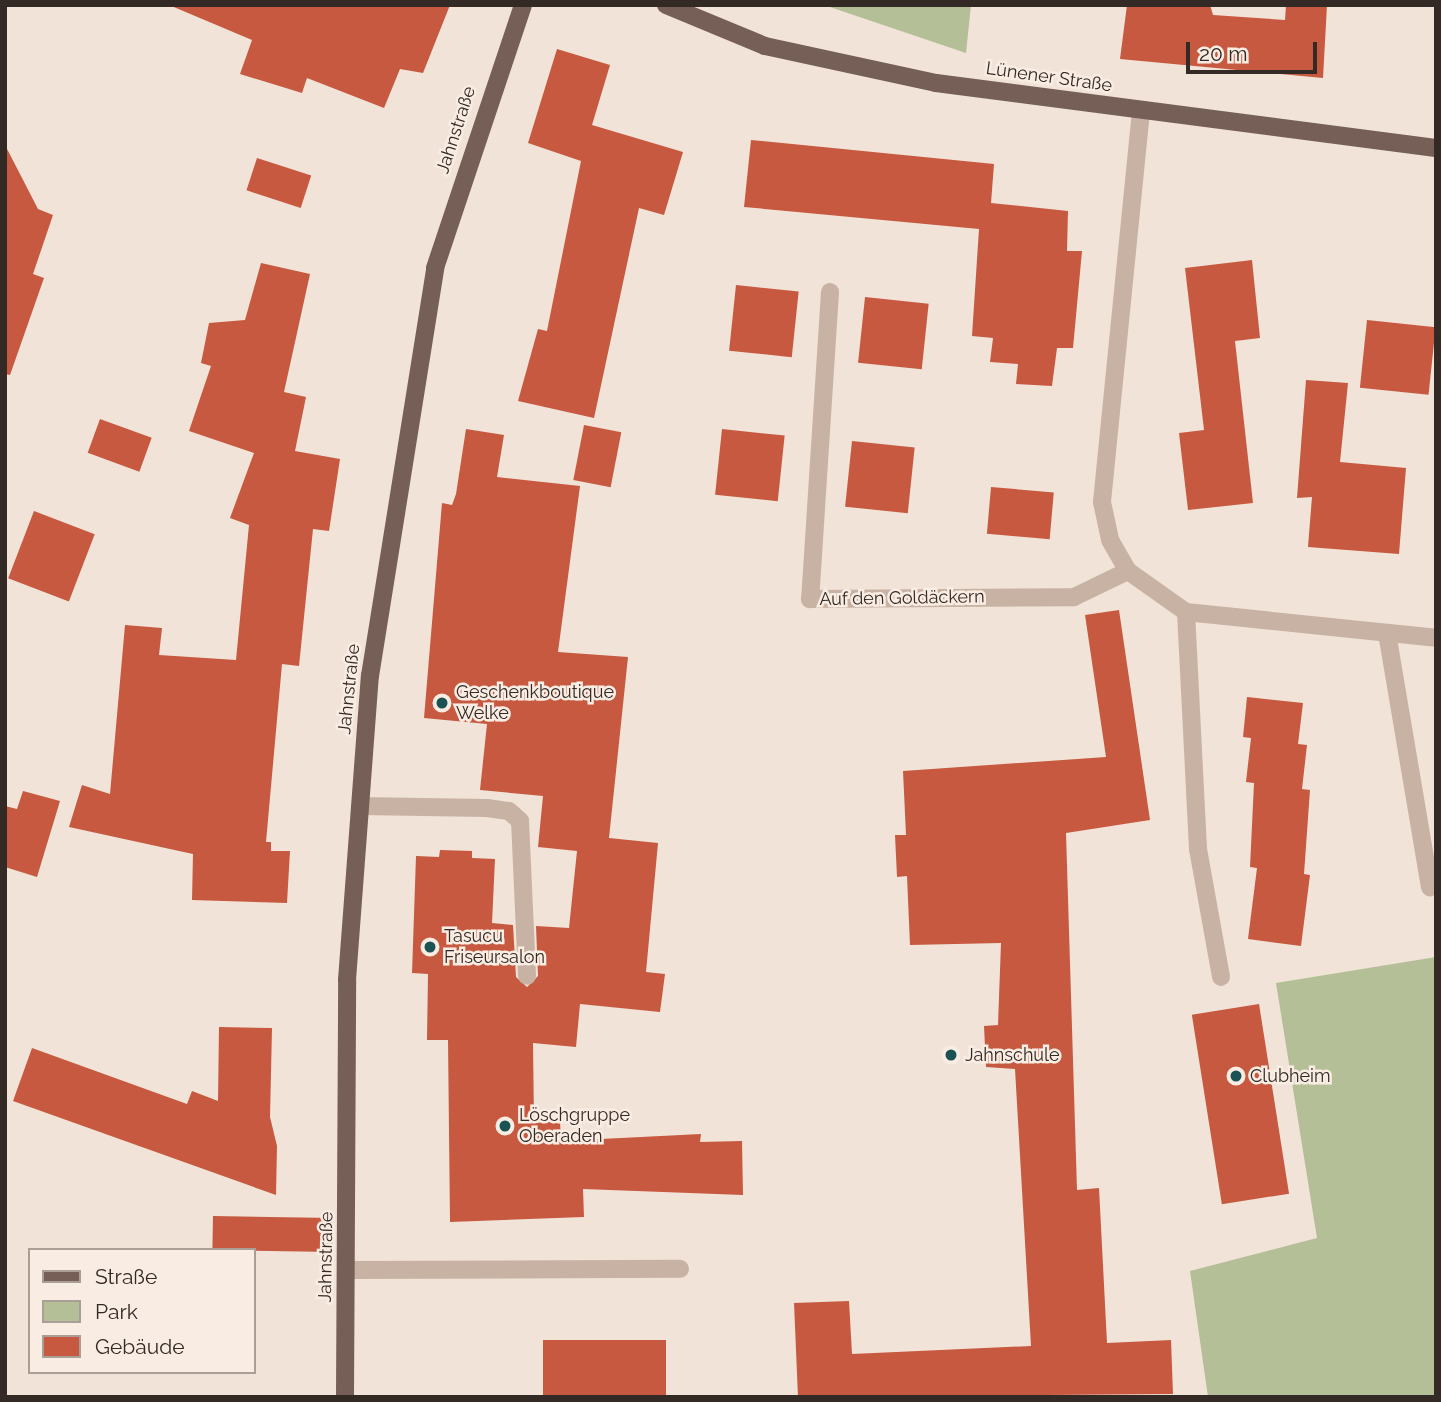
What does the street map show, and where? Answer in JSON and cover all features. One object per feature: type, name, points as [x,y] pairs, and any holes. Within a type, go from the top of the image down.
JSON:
[{"type":"main road","name":"Jahnstraße","points":[[345,1397],[347,980],[360,806],[390,530],[435,268],[523,5]]},
{"type":"main road","name":"Lünener Straße","points":[[666,5],[778,49],[936,83],[1436,148]]},
{"type":"street","points":[[1141,111],[1102,502],[1110,540],[1128,572],[1186,612],[1436,638]]},
{"type":"street","name":"Auf den Goldäckern","points":[[830,292],[810,599],[1074,597],[1128,572]]},
{"type":"street","points":[[1186,612],[1198,849],[1221,977]]},
{"type":"street","points":[[1387,633],[1430,887]]},
{"type":"street","points":[[360,806],[487,808],[509,811],[520,821],[527,976]]},
{"type":"street","points":[[347,1270],[680,1269]]},
{"type":"green space","points":[[824,5],[971,5],[966,53]]},
{"type":"green space","points":[[1436,957],[1436,1397],[1208,1397],[1190,1271],[1317,1238],[1276,983]]},
{"type":"building","points":[[169,5],[450,5],[423,73],[400,69],[384,108],[307,78],[302,93],[240,74],[252,40]]},
{"type":"building","points":[[1127,5],[1210,5],[1213,15],[1285,20],[1286,5],[1327,5],[1323,78],[1120,59]]},
{"type":"building","points":[[557,49],[610,65],[592,125],[683,152],[664,215],[639,208],[594,418],[518,401],[538,329],[547,331],[581,161],[528,143]]},
{"type":"building","points":[[751,140],[994,164],[991,203],[1068,211],[1067,251],[1082,251],[1073,348],[1057,348],[1052,386],[1016,384],[1018,364],[990,362],[993,338],[972,336],[979,229],[744,207]]},
{"type":"building","points":[[5,145],[38,209],[53,215],[33,274],[44,278],[10,375],[5,374]]},
{"type":"building","points":[[257,158],[311,176],[301,208],[246,190]]},
{"type":"building","points":[[1252,260],[1260,338],[1235,341],[1253,503],[1188,510],[1179,433],[1204,430],[1185,268]]},
{"type":"building","points":[[261,263],[310,274],[284,392],[306,397],[295,451],[340,459],[329,531],[313,529],[299,666],[282,664],[266,842],[271,842],[271,851],[290,851],[287,903],[192,900],[193,854],[69,827],[82,785],[110,794],[125,625],[162,628],[159,655],[236,660],[249,525],[230,518],[254,453],[189,431],[211,366],[201,363],[209,323],[245,320]]},
{"type":"building","points":[[736,285],[799,292],[792,357],[729,351]]},
{"type":"building","points":[[865,297],[929,304],[922,369],[858,363]]},
{"type":"building","points":[[1367,320],[1436,327],[1429,395],[1360,388]]},
{"type":"building","points":[[1306,380],[1348,383],[1340,462],[1406,468],[1399,554],[1308,547],[1312,497],[1297,498]]},
{"type":"building","points":[[100,419],[152,438],[139,472],[88,453]]},
{"type":"building","points":[[584,425],[621,432],[611,487],[573,480]]},
{"type":"building","points":[[466,429],[504,435],[497,477],[580,486],[558,652],[628,657],[609,838],[658,843],[646,972],[665,974],[660,1012],[580,1004],[576,1047],[533,1043],[534,1123],[560,1121],[561,1141],[701,1134],[700,1142],[742,1141],[743,1195],[583,1189],[584,1217],[450,1222],[448,1040],[427,1040],[428,974],[412,973],[416,856],[439,857],[440,850],[472,851],[472,858],[495,859],[492,923],[513,925],[516,977],[527,987],[538,976],[536,926],[569,928],[577,851],[538,847],[543,796],[480,790],[487,724],[424,718],[442,503],[452,505],[456,494]]},
{"type":"building","points":[[722,429],[785,436],[778,501],[715,495]]},
{"type":"building","points":[[852,441],[915,448],[908,513],[845,507]]},
{"type":"building","points":[[991,487],[1054,492],[1050,539],[987,534]]},
{"type":"building","points":[[34,511],[95,534],[69,602],[8,578]]},
{"type":"building","points":[[1119,610],[1150,820],[1066,833],[1077,1190],[1099,1188],[1107,1343],[1171,1340],[1173,1394],[798,1397],[794,1303],[849,1301],[852,1354],[1031,1346],[1015,1069],[986,1067],[984,1026],[998,1025],[1001,943],[910,945],[907,876],[897,877],[895,835],[906,835],[903,771],[1106,757],[1085,615]]},
{"type":"building","points":[[1247,697],[1303,703],[1298,744],[1307,745],[1302,789],[1310,790],[1304,874],[1310,875],[1301,946],[1248,939],[1257,868],[1250,867],[1254,783],[1246,782],[1251,738],[1243,737]]},
{"type":"building","points":[[23,791],[60,801],[37,877],[5,867],[5,806],[17,809]]},
{"type":"building","name":"Clubheim","points":[[1259,1004],[1289,1194],[1222,1204],[1192,1015]]},
{"type":"building","points":[[219,1027],[272,1028],[270,1117],[277,1146],[276,1195],[13,1101],[32,1048],[187,1104],[192,1091],[218,1101]]},
{"type":"building","points":[[213,1216],[333,1218],[332,1252],[212,1248]]},
{"type":"building","points":[[543,1340],[666,1340],[666,1397],[543,1397]]},
{"type":"place","name":"Geschenkboutique Welke","points":[[442,703]]},
{"type":"place","name":"Tasucu Friseursalon","points":[[430,947]]},
{"type":"place","name":"Jahnschule","points":[[951,1055]]},
{"type":"place","name":"Clubheim","points":[[1236,1076]]},
{"type":"place","name":"Löschgruppe Oberaden","points":[[505,1126]]}]
